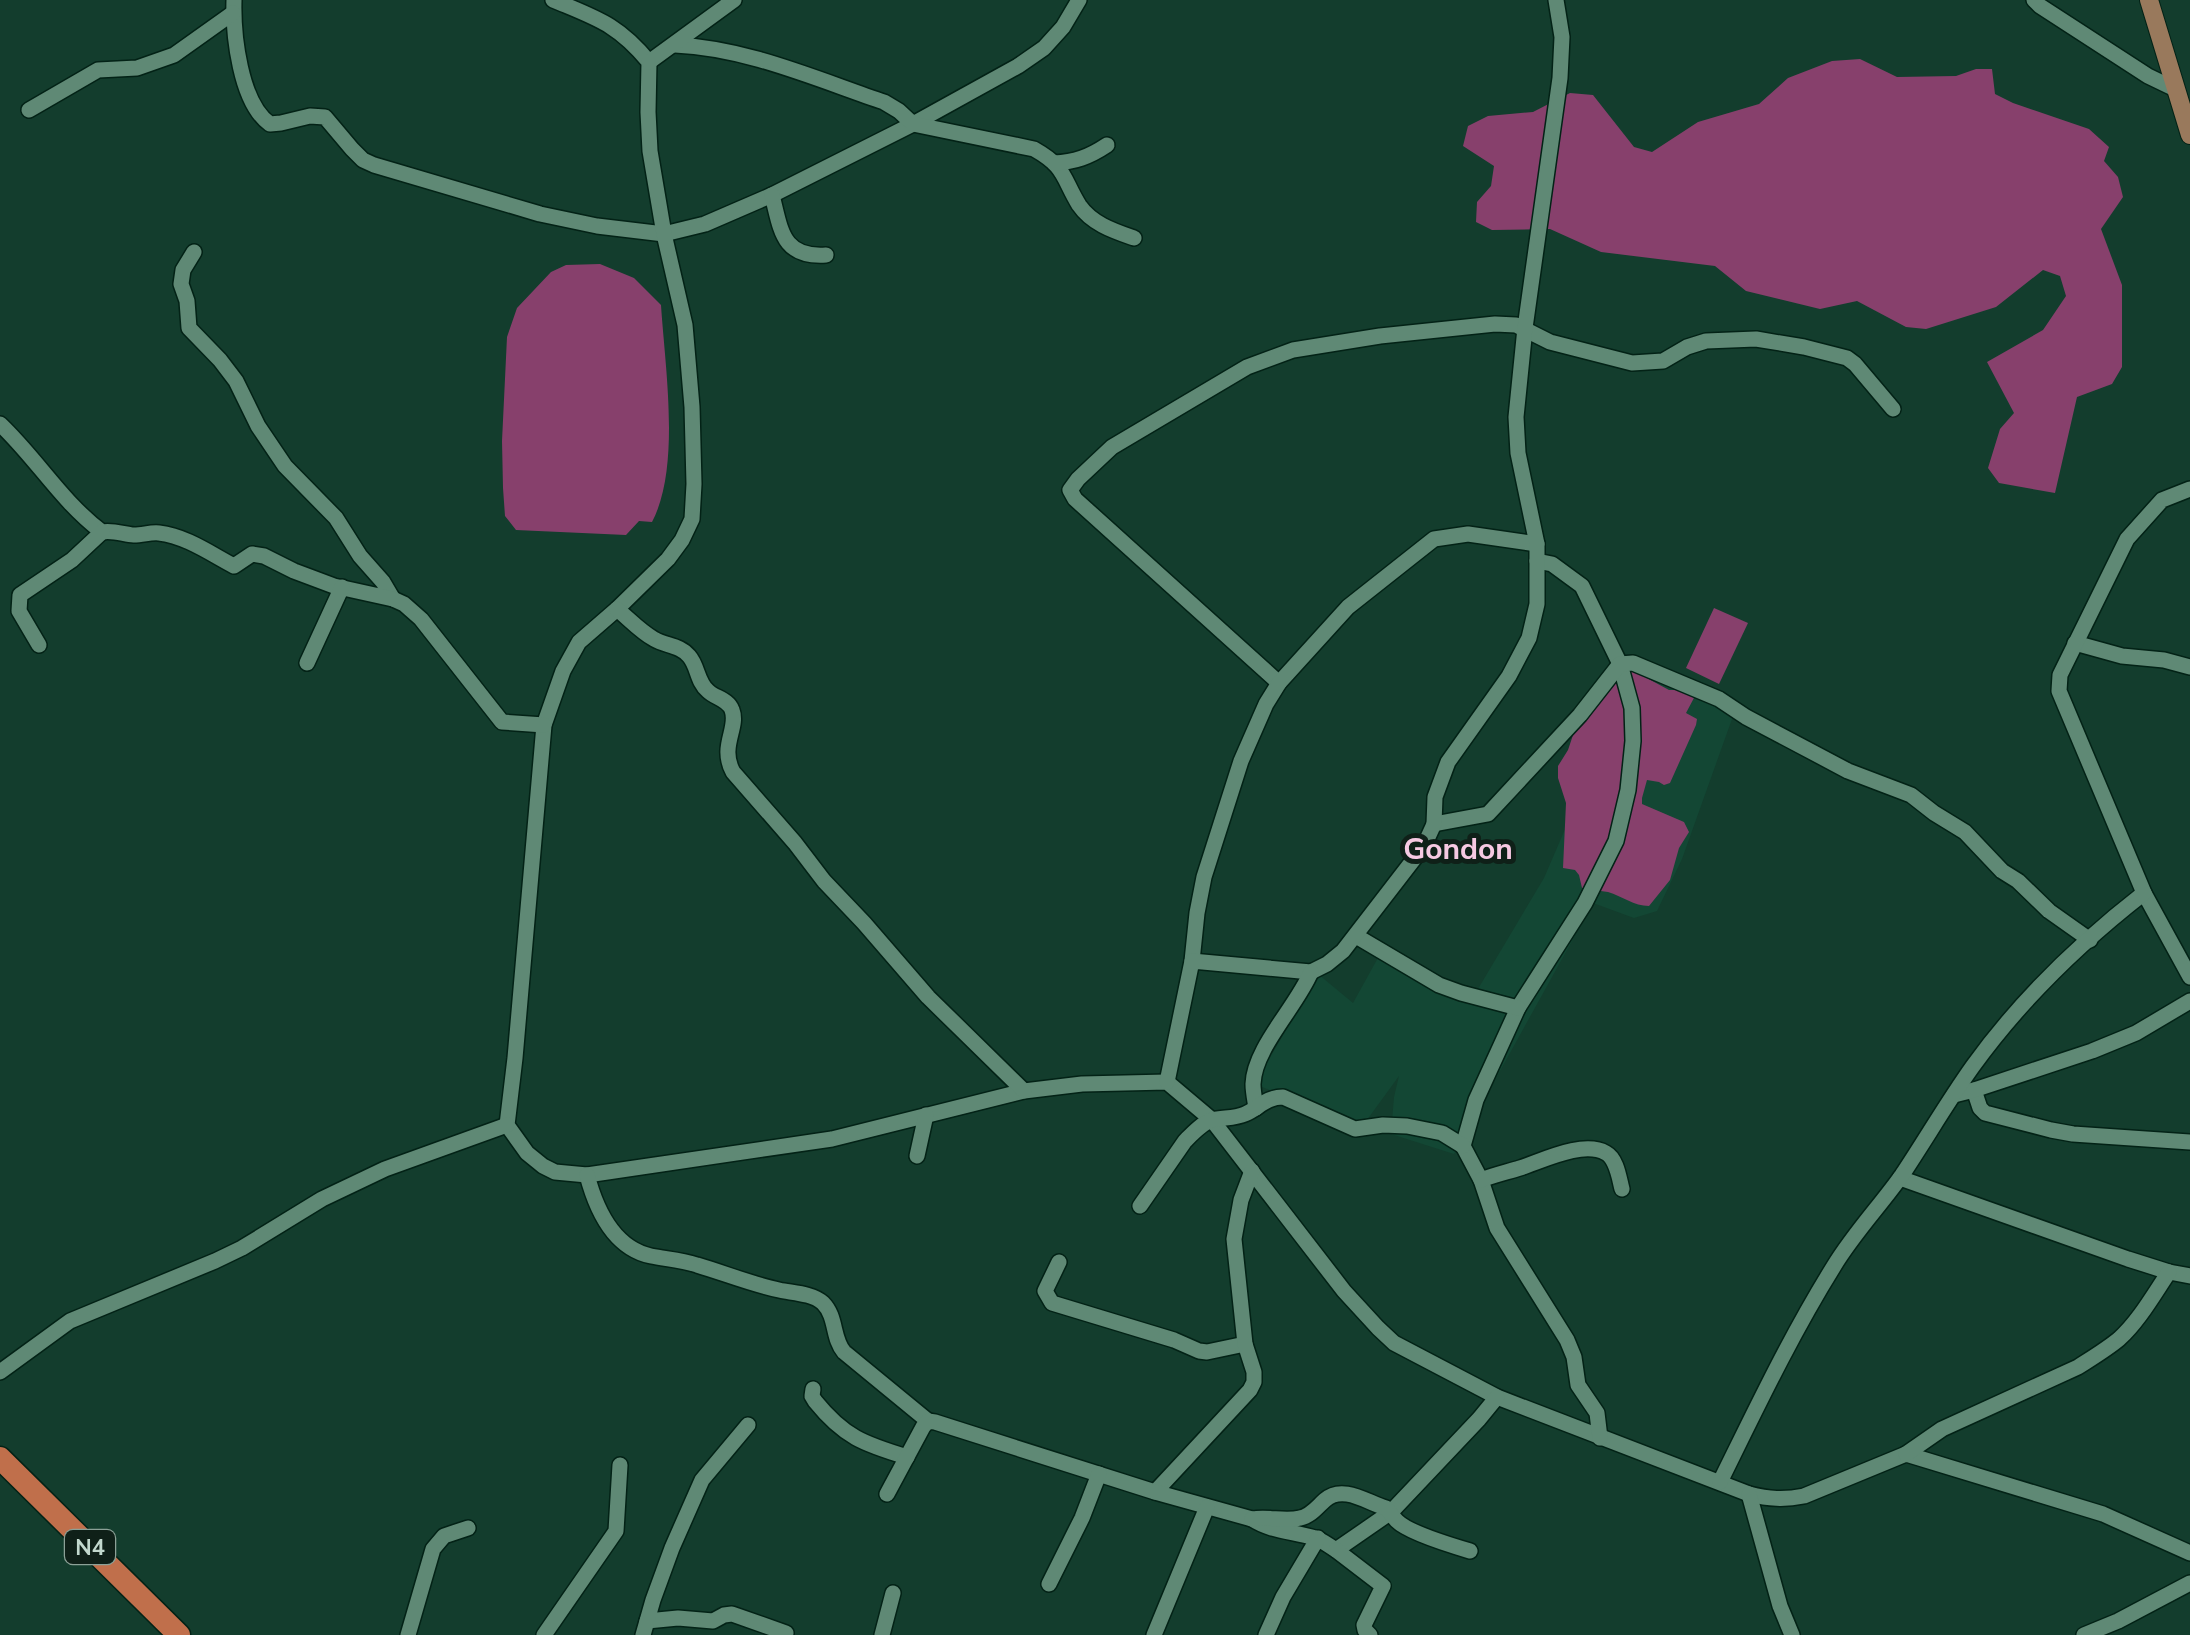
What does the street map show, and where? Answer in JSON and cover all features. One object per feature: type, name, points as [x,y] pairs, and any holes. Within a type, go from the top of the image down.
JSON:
[{"type":"highway","name":"N4","points":[[0,1458],[179,1635]]},
{"type":"main road","points":[[2150,0],[2182,97],[2190,136]]},
{"type":"street","points":[[553,0],[614,27],[649,62],[650,151],[685,325],[694,484],[692,520],[682,540],[618,609],[579,642],[563,671],[544,725],[507,1124],[527,1152],[543,1166],[554,1172],[587,1176],[832,1140],[1024,1091],[1082,1084],[1167,1082],[1212,1120],[1344,1290],[1394,1342],[1497,1397],[1750,1494],[1778,1499],[1804,1496],[1906,1454],[1942,1428],[2078,1367],[2121,1338],[2169,1272]]},
{"type":"street","points":[[649,62],[734,0]]},
{"type":"street","points":[[234,6],[242,74],[259,112],[270,124],[320,116],[330,121],[363,160],[374,165],[540,214],[664,234],[705,224],[772,195],[1018,66],[1044,48],[1079,0]]},
{"type":"street","points":[[1192,960],[1311,972],[1327,964],[1356,936],[1424,846],[1434,824],[1435,797],[1448,762],[1509,676],[1529,638],[1537,604],[1537,544],[1518,453],[1516,417],[1560,78],[1562,36],[1556,0]]},
{"type":"street","points":[[2034,0],[2182,97]]},
{"type":"street","points":[[29,110],[98,70],[137,68],[174,55],[234,6]]},
{"type":"street","points":[[674,46],[695,46],[763,60],[884,102],[913,124],[1034,149],[1062,169],[1080,208],[1108,229],[1134,238]]},
{"type":"street","points":[[1054,163],[1090,156],[1106,145]]},
{"type":"street","points":[[772,195],[785,240],[792,249],[826,255]]},
{"type":"street","points":[[194,252],[183,270],[181,284],[188,301],[189,328],[236,381],[258,426],[286,466],[336,518],[393,599]]},
{"type":"street","points":[[1278,683],[1075,499],[1070,490],[1112,447],[1247,367],[1292,350],[1495,324],[1516,325],[1550,342],[1632,363],[1663,361],[1706,341],[1756,338],[1847,358],[1893,409]]},
{"type":"street","points":[[1,426],[26,449],[68,504],[102,532]]},
{"type":"street","points":[[2190,489],[2162,500],[2127,539],[2060,675],[2059,692],[2144,893],[2190,977]]},
{"type":"street","points":[[39,646],[19,611],[20,595],[72,560],[102,532],[170,535],[234,566],[252,554],[264,556],[342,587],[404,604],[421,619],[502,722],[544,725]]},
{"type":"street","points":[[1167,1082],[1204,877],[1241,761],[1278,683],[1348,607],[1434,539],[1468,534],[1537,544]]},
{"type":"street","points":[[1463,1146],[1476,1100],[1518,1008],[1585,903],[1616,842],[1628,790],[1632,708],[1620,664],[1582,586],[1552,564],[1537,561]]},
{"type":"street","points":[[307,663],[342,587]]},
{"type":"street","points":[[618,609],[656,640],[675,646],[691,658],[703,687],[728,703],[733,711],[728,749],[733,772],[824,882],[928,997],[1024,1091]]},
{"type":"street","points":[[2075,643],[2122,656],[2190,667]]},
{"type":"street","points":[[1434,824],[1488,814],[1580,714],[1620,664],[1633,663],[1719,699],[1828,761],[1912,795],[1965,832],[2002,871],[2090,940]]},
{"type":"street","points":[[1720,1482],[1782,1357],[1832,1268],[1900,1178],[1954,1094],[2007,1022],[2144,893]]},
{"type":"street","points":[[1356,936],[1461,994],[1518,1008]]},
{"type":"street","points":[[1256,1108],[1254,1080],[1262,1057],[1311,972]]},
{"type":"street","points":[[1954,1094],[2092,1051],[2136,1033],[2190,1001]]},
{"type":"street","points":[[1974,1090],[1980,1108],[1986,1112],[2051,1130],[2190,1142]]},
{"type":"street","points":[[1140,1206],[1185,1141],[1212,1120],[1232,1118],[1274,1097],[1283,1097],[1355,1129],[1407,1126],[1442,1133],[1463,1146],[1481,1180],[1497,1228],[1567,1340],[1574,1356],[1578,1385],[1597,1413],[1600,1438]]},
{"type":"street","points":[[918,1156],[926,1115]]},
{"type":"street","points":[[0,1372],[70,1320],[215,1262],[322,1199],[386,1169],[507,1124]]},
{"type":"street","points":[[1481,1180],[1548,1157],[1596,1150],[1606,1152],[1614,1161],[1622,1189]]},
{"type":"street","points":[[1154,1492],[1254,1382],[1245,1344],[1234,1239],[1252,1171]]},
{"type":"street","points":[[587,1176],[605,1221],[625,1245],[638,1252],[698,1265],[822,1302],[844,1352],[928,1422],[1252,1519],[1282,1532],[1318,1538],[1383,1586],[1364,1625],[1370,1635]]},
{"type":"street","points":[[1900,1178],[2190,1276]]},
{"type":"street","points":[[1059,1262],[1045,1291],[1052,1302],[1207,1352],[1245,1344]]},
{"type":"street","points":[[812,1389],[815,1401],[844,1432],[907,1457]]},
{"type":"street","points":[[1336,1550],[1391,1512],[1497,1397]]},
{"type":"street","points":[[887,1494],[928,1422]]},
{"type":"street","points":[[645,1628],[672,1548],[702,1480],[748,1425]]},
{"type":"street","points":[[1906,1454],[2102,1514],[2190,1553]]},
{"type":"street","points":[[544,1635],[616,1531],[620,1465]]},
{"type":"street","points":[[1050,1584],[1099,1474]]},
{"type":"street","points":[[1252,1519],[1302,1518],[1333,1495],[1345,1494],[1391,1512],[1398,1522],[1436,1541],[1470,1550]]},
{"type":"street","points":[[1750,1494],[1780,1606],[1792,1635]]},
{"type":"street","points":[[1154,1635],[1207,1507]]},
{"type":"street","points":[[408,1635],[433,1549],[444,1536],[468,1528]]},
{"type":"street","points":[[1266,1635],[1318,1538]]},
{"type":"street","points":[[2084,1635],[2190,1583]]},
{"type":"street","points":[[882,1635],[893,1593]]},
{"type":"street","points":[[645,1628],[678,1618],[713,1621],[732,1614],[786,1632]]},
{"type":"shaded area","points":[[1860,59],[1897,77],[1956,76],[1976,69],[1992,69],[1995,94],[2089,129],[2109,147],[2104,161],[2118,177],[2123,197],[2101,229],[2122,285],[2122,367],[2112,384],[2077,397],[2055,493],[1999,483],[1988,468],[2000,429],[2014,413],[1987,362],[2043,330],[2066,296],[2060,276],[2043,270],[1996,307],[1926,329],[1906,327],[1857,301],[1820,309],[1746,291],[1715,266],[1601,252],[1550,229],[1492,230],[1476,222],[1477,202],[1491,186],[1494,166],[1463,146],[1468,126],[1488,116],[1533,112],[1570,93],[1593,95],[1634,147],[1652,152],[1698,122],[1759,104],[1788,78],[1832,61]]},
{"type":"shaded area","points":[[600,264],[634,278],[661,305],[669,446],[661,499],[652,522],[639,521],[626,535],[516,530],[505,516],[503,488],[507,337],[517,308],[551,272],[566,265]]},
{"type":"shaded area","points":[[1714,608],[1748,623],[1719,684],[1686,668]]},
{"type":"shaded area","points":[[1613,667],[1632,670],[1669,690],[1694,690],[1695,696],[1686,713],[1697,719],[1696,725],[1670,783],[1647,780],[1642,798],[1642,804],[1684,822],[1689,832],[1679,848],[1670,880],[1649,906],[1582,888],[1575,870],[1563,868],[1566,803],[1558,766]]},
{"type":"shaded area","points":[[1635,667],[1732,709],[1732,719],[1682,859],[1657,911],[1634,918],[1593,903],[1454,1154],[1391,1134],[1399,1076],[1364,1124],[1325,1113],[1255,1084],[1318,974],[1353,1003],[1379,956],[1472,999],[1544,878]]},
{"type":"district","name":"Gondon","points":[[1458,849]]}]
